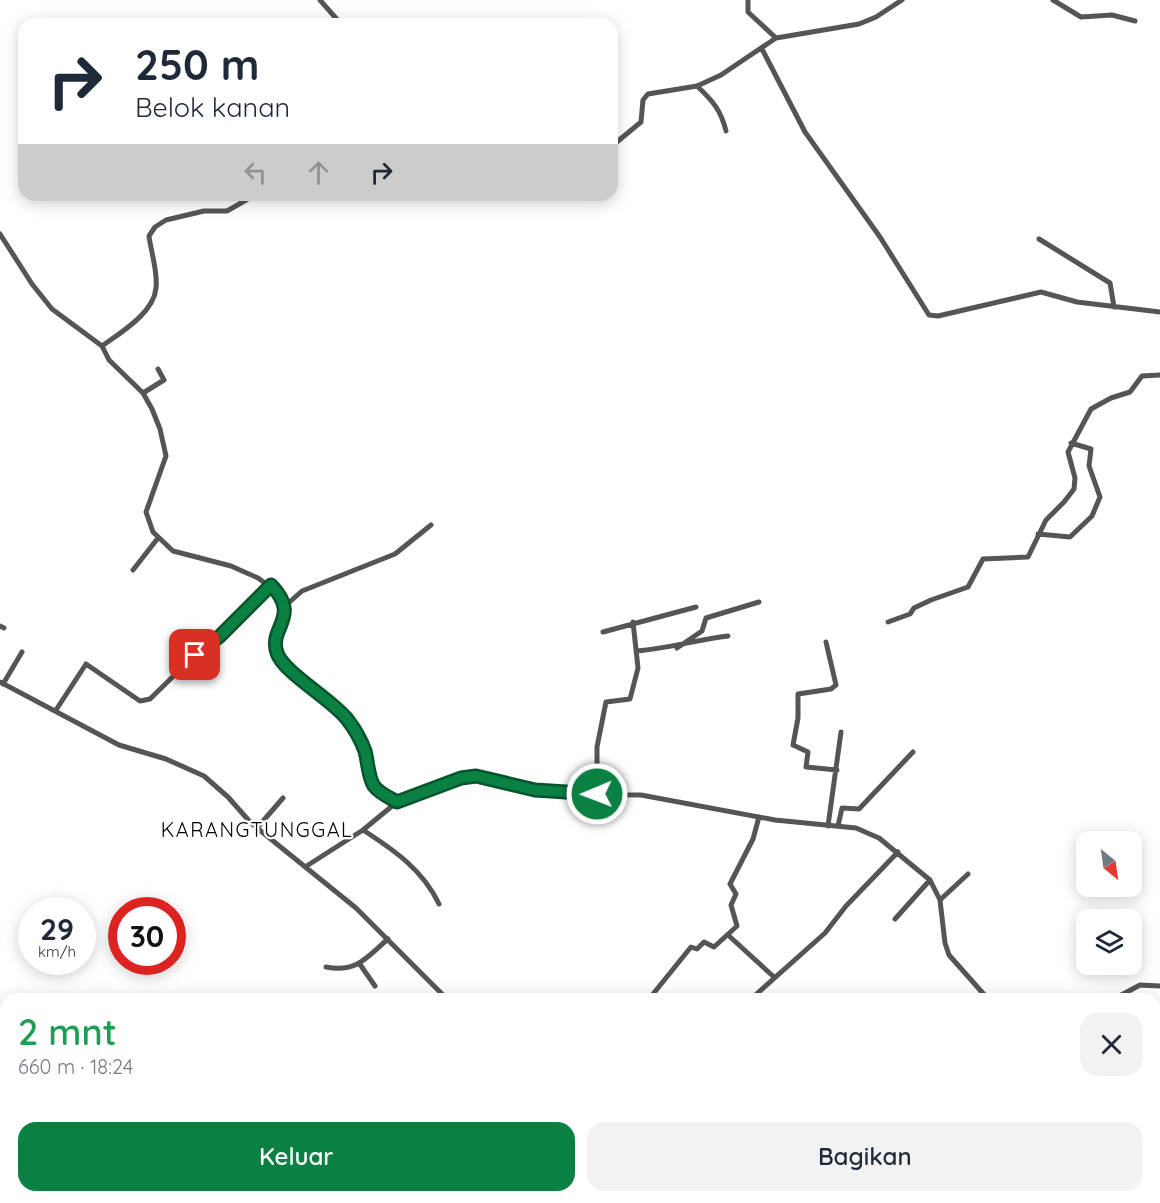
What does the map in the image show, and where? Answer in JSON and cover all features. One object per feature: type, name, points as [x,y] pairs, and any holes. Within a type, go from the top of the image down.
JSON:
[{"type":"street","points":[[320,0],[336,18]]},
{"type":"street","points":[[618,141],[641,122],[644,98],[648,94],[697,86],[721,75],[776,38],[859,24],[876,17],[902,0]]},
{"type":"street","points":[[1053,0],[1081,16],[1112,15],[1135,21]]},
{"type":"street","points":[[748,1],[748,12],[776,38]]},
{"type":"street","points":[[762,48],[805,132],[833,176],[880,237],[929,315],[939,316],[1034,292],[1114,307],[1160,312]]},
{"type":"street","points":[[697,86],[709,96],[718,109],[726,131]]},
{"type":"street","points":[[102,346],[141,314],[155,294],[156,283],[149,236],[155,227],[166,220],[195,212],[227,211],[244,201]]},
{"type":"street","points":[[0,234],[32,284],[52,309],[102,346],[116,368],[143,393],[152,409],[165,449],[165,463],[146,512],[150,526],[158,538],[173,551],[231,566],[271,585],[284,607],[276,641],[279,658],[347,720],[362,744],[374,785],[397,802]]},
{"type":"street","points":[[1039,239],[1110,284],[1114,307]]},
{"type":"street","points":[[143,393],[164,380],[159,369]]},
{"type":"street","points":[[888,622],[909,614],[914,608],[931,600],[968,587],[983,559],[1022,560],[1028,557],[1046,520],[1065,502],[1074,489],[1075,475],[1068,459],[1071,443],[1091,409],[1111,398],[1131,392],[1142,376],[1160,375]]},
{"type":"street","points":[[1038,534],[1065,538],[1073,536],[1089,522],[1099,503],[1100,495],[1089,466],[1091,450],[1071,443]]},
{"type":"street","points":[[284,607],[302,591],[395,554],[431,525]]},
{"type":"street","points":[[133,570],[158,538]]},
{"type":"street","points":[[56,710],[82,667],[87,664],[140,700],[150,699],[192,658],[220,636],[271,585]]},
{"type":"street","points":[[677,648],[702,631],[705,618],[759,602]]},
{"type":"street","points":[[603,632],[633,622],[696,607]]},
{"type":"street","points":[[597,794],[597,747],[606,702],[625,701],[630,698],[638,676],[633,622]]},
{"type":"street","points":[[637,651],[677,648],[696,640],[728,636]]},
{"type":"street","points":[[826,642],[836,685],[831,689],[798,694],[798,718],[792,745],[808,752],[806,767],[837,770]]},
{"type":"street","points":[[22,652],[1,683],[119,745],[166,759],[204,776],[257,828],[388,939],[441,993]]},
{"type":"street","points":[[828,826],[837,770],[840,732]]},
{"type":"street","points":[[838,826],[842,808],[859,809],[913,752]]},
{"type":"street","points":[[305,867],[363,830],[397,802],[461,778],[476,776],[535,790],[641,795],[759,817],[838,826],[870,832],[898,852],[930,880],[940,900],[945,943],[949,955],[983,993]]},
{"type":"street","points":[[257,828],[283,798]]},
{"type":"street","points":[[654,993],[692,947],[697,949],[704,942],[714,946],[737,925],[731,906],[736,894],[730,884],[752,841],[759,817]]},
{"type":"street","points":[[363,830],[407,862],[427,883],[439,904]]},
{"type":"street","points":[[757,993],[825,933],[854,897],[898,852]]},
{"type":"street","points":[[940,900],[968,874]]},
{"type":"street","points":[[895,919],[930,880]]},
{"type":"street","points":[[728,935],[774,977]]},
{"type":"street","points":[[326,967],[347,969],[359,963],[388,939]]},
{"type":"street","points":[[359,963],[375,986]]},
{"type":"street","points":[[1125,993],[1140,985],[1160,986]]},
{"type":"district","name":"KARANGTUNGGAL","points":[[257,830]]},
{"type":"route","points":[[195,655],[220,636],[271,585],[280,597],[285,612],[276,641],[279,658],[292,672],[337,708],[347,720],[365,751],[374,785],[386,795],[397,802],[470,776],[483,776],[557,794],[597,794]]}]
